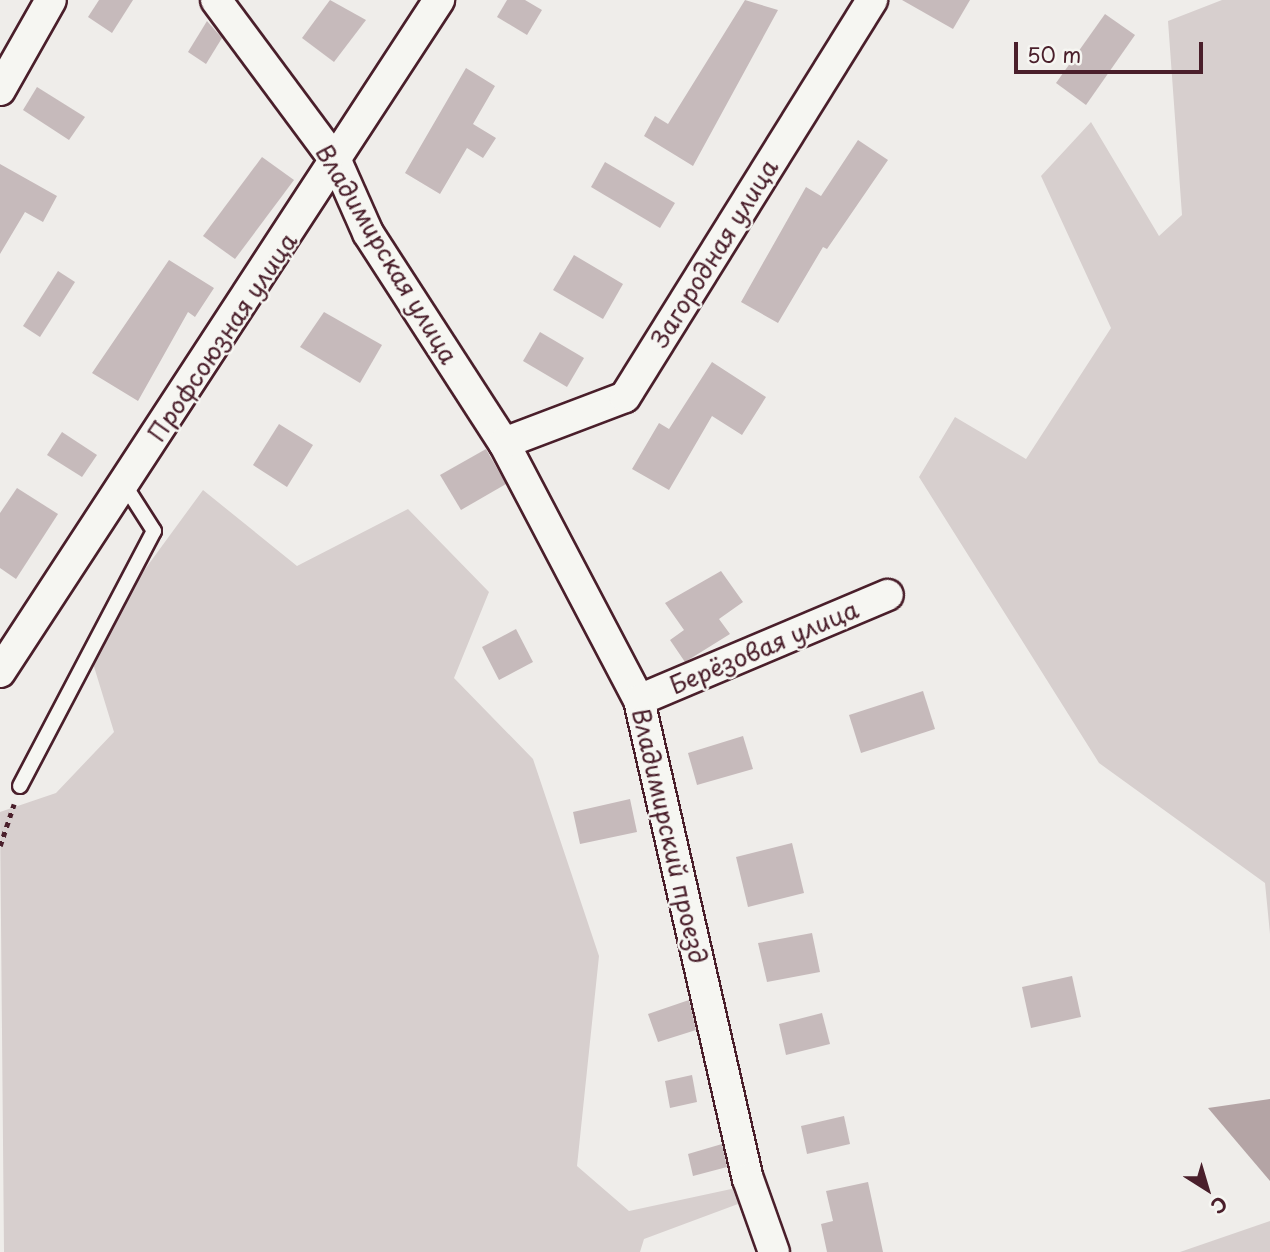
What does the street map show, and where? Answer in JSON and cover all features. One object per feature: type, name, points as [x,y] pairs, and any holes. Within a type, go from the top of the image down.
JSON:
[{"type":"street","points":[[0,90],[51,0]]},
{"type":"street","name":"Владимирская улица","points":[[216,0],[337,163],[369,233],[504,443]]},
{"type":"street","name":"Профсоюзная улица","points":[[0,672],[337,163],[439,0]]},
{"type":"street","name":"Загородная улица","points":[[504,443],[625,397],[872,0]]},
{"type":"street","name":"Владимирский проезд","points":[[504,443],[639,700],[748,1179],[774,1252]]},
{"type":"street","name":"Берёзовая улица","points":[[639,700],[888,595]]},
{"type":"lane","points":[[20,786],[154,531],[124,484]]},
{"type":"path","points":[[0,846],[20,786]]},
{"type":"shaded area","points":[[1222,0],[1270,0],[1270,934],[1265,883],[1099,763],[919,477],[955,417],[1026,459],[1111,328],[1041,176],[1091,122],[1159,236],[1182,215],[1168,21]]},
{"type":"shaded area","points":[[203,490],[297,566],[408,509],[489,592],[454,678],[533,759],[599,956],[577,1166],[629,1211],[736,1188],[738,1204],[644,1239],[640,1252],[4,1252],[0,812],[56,793],[114,732],[88,647]]},
{"type":"shaded area","points":[[1270,1099],[1270,1181],[1208,1108]]},
{"type":"shaded area","points":[[1270,1221],[1270,1252],[1180,1252]]},
{"type":"building","points":[[99,0],[133,0],[112,33],[88,17]]},
{"type":"building","points":[[330,0],[366,20],[334,62],[302,38]]},
{"type":"building","points":[[507,0],[525,0],[542,10],[527,35],[497,17]]},
{"type":"building","points":[[745,0],[778,10],[693,166],[644,136],[655,116],[668,124]]},
{"type":"building","points":[[902,0],[970,0],[953,29]]},
{"type":"building","points":[[1105,14],[1135,35],[1086,105],[1056,83]]},
{"type":"building","points":[[207,21],[222,38],[206,64],[188,52]]},
{"type":"building","points":[[466,68],[495,86],[473,124],[496,138],[483,158],[467,148],[440,194],[405,173]]},
{"type":"building","points":[[37,87],[85,117],[69,140],[23,110]]},
{"type":"building","points":[[858,140],[888,160],[827,249],[823,247],[778,323],[741,302],[806,187],[821,196]]},
{"type":"building","points":[[262,157],[294,180],[235,259],[203,236]]},
{"type":"building","points":[[605,162],[675,203],[660,228],[591,187]]},
{"type":"building","points":[[0,164],[57,196],[43,222],[25,212],[0,254]]},
{"type":"building","points":[[574,255],[623,284],[603,319],[553,290]]},
{"type":"building","points":[[169,260],[214,288],[195,317],[188,312],[138,401],[92,373]]},
{"type":"building","points":[[58,271],[75,282],[40,337],[23,326]]},
{"type":"building","points":[[324,312],[382,345],[360,383],[300,347]]},
{"type":"building","points":[[540,332],[584,358],[567,387],[523,361]]},
{"type":"building","points":[[712,362],[766,397],[742,435],[712,416],[669,490],[632,469],[659,423],[669,429]]},
{"type":"building","points":[[279,424],[313,445],[287,487],[253,465]]},
{"type":"building","points":[[62,432],[97,455],[82,477],[47,455]]},
{"type":"building","points":[[486,449],[506,484],[461,510],[440,475]]},
{"type":"building","points":[[17,488],[58,514],[16,579],[0,568],[0,513]]},
{"type":"building","points":[[721,571],[743,602],[719,619],[730,634],[685,662],[670,640],[684,630],[665,603]]},
{"type":"building","points":[[516,629],[533,662],[499,680],[482,647]]},
{"type":"building","points":[[923,691],[935,729],[861,753],[849,715]]},
{"type":"building","points":[[743,736],[753,769],[697,785],[688,753]]},
{"type":"building","points":[[630,799],[637,832],[580,844],[573,812]]},
{"type":"building","points":[[792,843],[804,893],[748,907],[736,857]]},
{"type":"building","points":[[812,933],[820,972],[767,982],[758,943]]},
{"type":"building","points":[[1072,976],[1081,1017],[1031,1028],[1022,987]]},
{"type":"building","points":[[689,1000],[696,1030],[658,1042],[648,1014]]},
{"type":"building","points":[[822,1013],[830,1044],[786,1055],[779,1024]]},
{"type":"building","points":[[692,1075],[697,1102],[670,1108],[665,1081]]},
{"type":"building","points":[[844,1116],[850,1144],[807,1154],[801,1126]]},
{"type":"building","points":[[722,1144],[727,1167],[693,1176],[688,1154]]},
{"type":"building","points":[[868,1182],[883,1252],[827,1252],[821,1224],[833,1221],[826,1191]]}]
